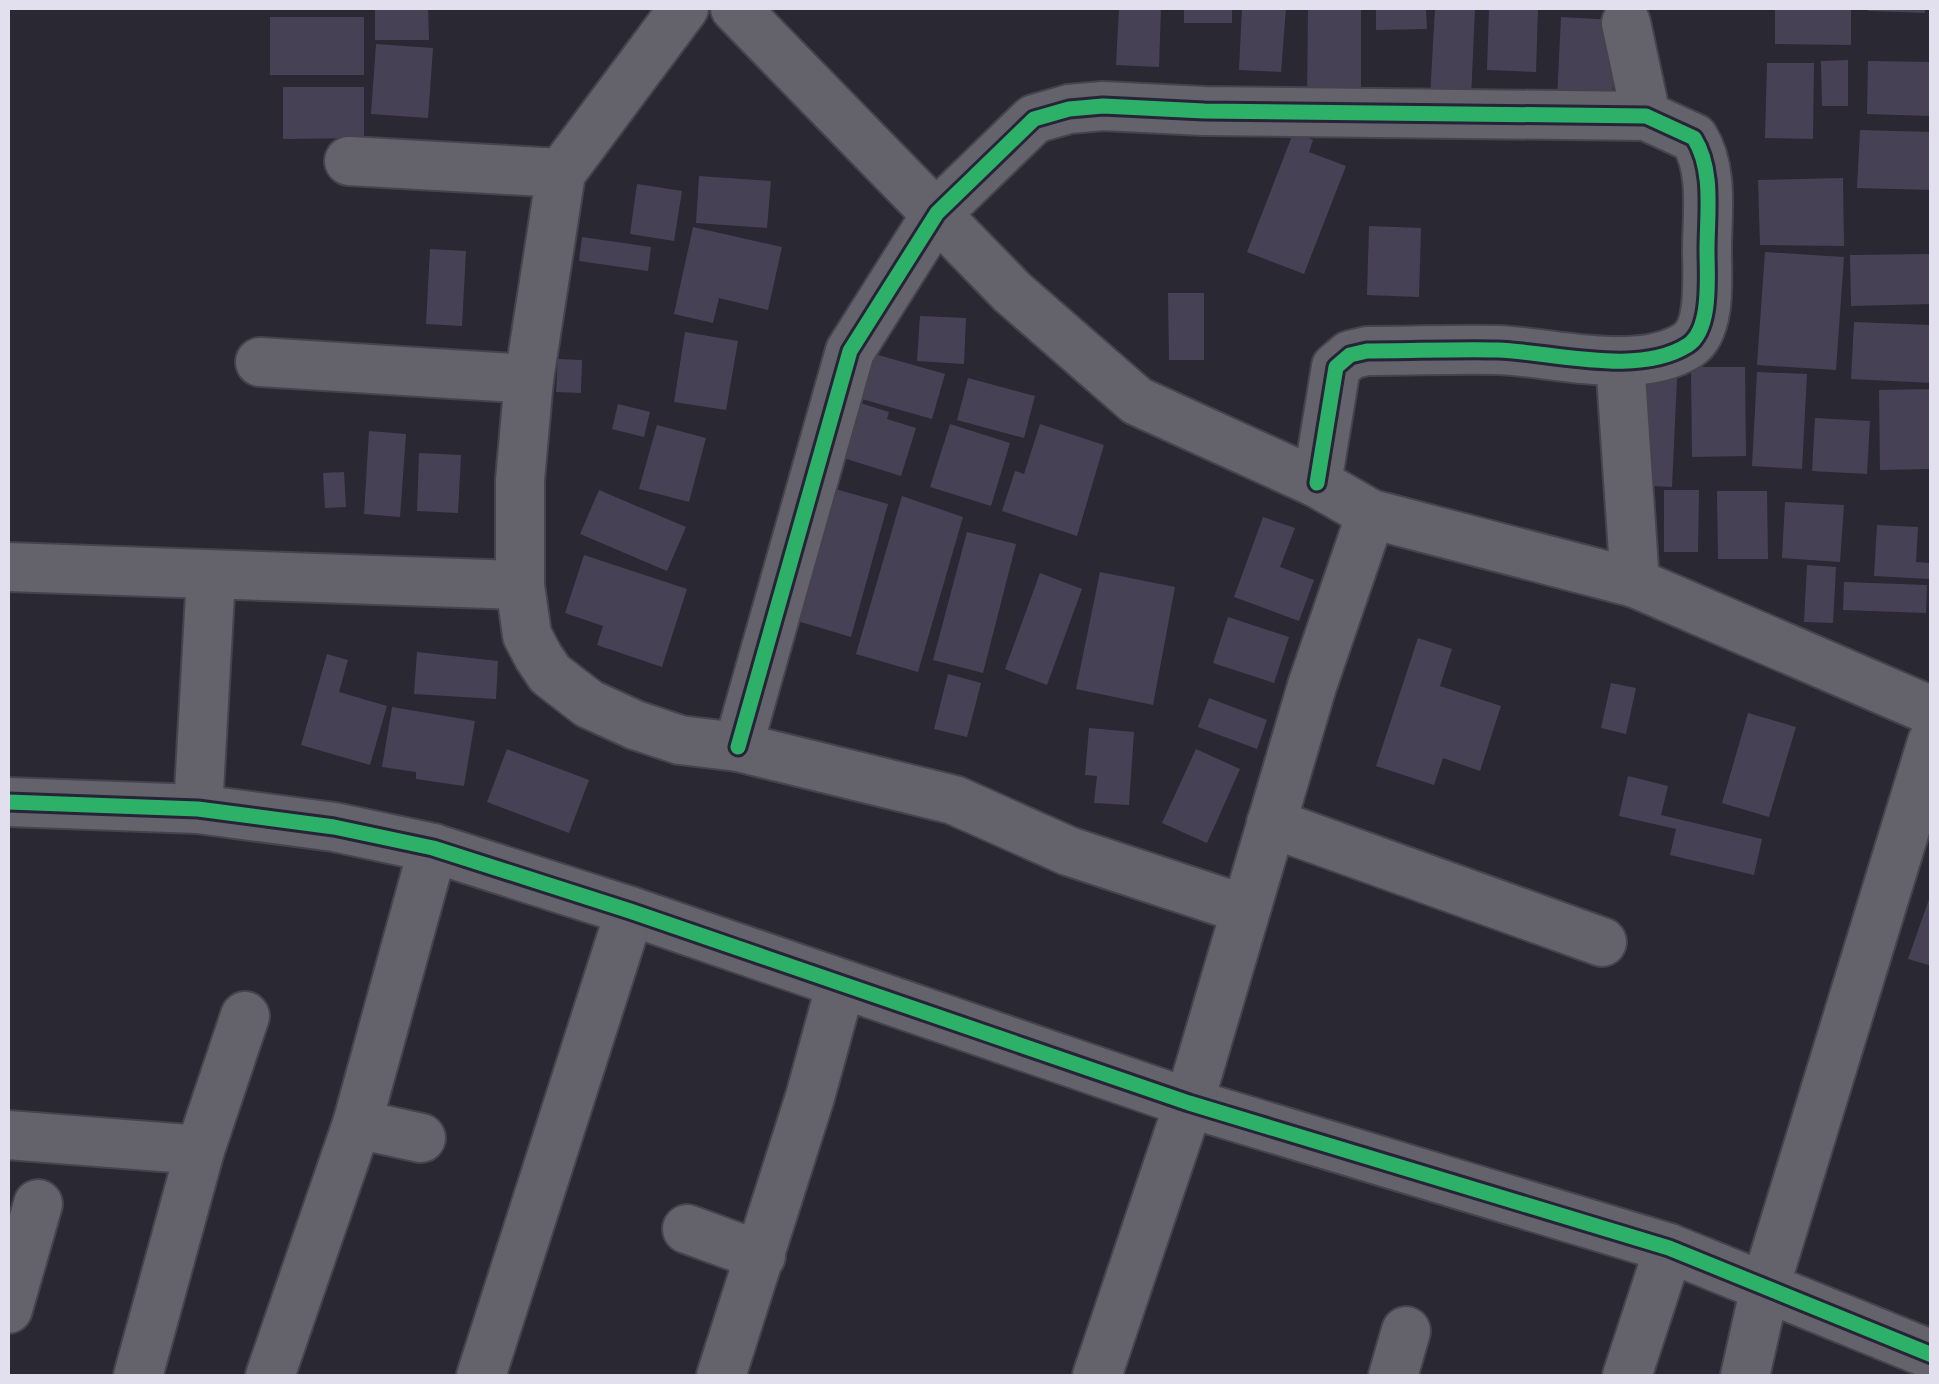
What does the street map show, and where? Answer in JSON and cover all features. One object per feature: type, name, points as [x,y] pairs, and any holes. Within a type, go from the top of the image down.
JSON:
[{"type":"street","points":[[684,8],[561,173],[528,379],[520,480],[520,586],[527,635],[538,656],[550,674],[590,704],[635,725],[680,740],[738,747],[954,800],[1068,851],[1244,909]]},
{"type":"street","points":[[735,8],[1012,292],[1137,401],[1317,483],[1370,514],[1635,583],[1932,711]]},
{"type":"street","points":[[1626,23],[1646,116]]},
{"type":"street","points":[[738,747],[850,350],[938,212],[1034,119],[1069,109],[1103,106],[1204,112],[1646,116],[1694,138],[1707,172],[1703,323],[1690,344],[1648,359],[1620,360],[1501,350],[1367,351],[1350,355],[1336,367],[1317,483]]},
{"type":"street","points":[[349,160],[561,173]]},
{"type":"street","points":[[1620,360],[1635,583]]},
{"type":"street","points":[[260,362],[528,379]]},
{"type":"street","points":[[1097,1376],[1189,1103],[1312,686],[1370,514]]},
{"type":"street","points":[[8,567],[520,586]]},
{"type":"street","points":[[198,809],[211,576]]},
{"type":"street","points":[[1745,1376],[1765,1286],[1932,742]]},
{"type":"street","points":[[8,802],[198,809],[334,827],[433,848],[630,911],[1189,1103],[1669,1248],[1932,1354]]},
{"type":"street","points":[[1271,823],[1602,942]]},
{"type":"street","points":[[270,1376],[357,1124],[433,848]]},
{"type":"street","points":[[481,1376],[630,911]]},
{"type":"street","points":[[722,1376],[762,1256],[841,984]]},
{"type":"street","points":[[138,1376],[200,1150],[245,1016]]},
{"type":"street","points":[[357,1124],[421,1138]]},
{"type":"street","points":[[8,1135],[200,1150]]},
{"type":"street","points":[[8,1309],[38,1204]]},
{"type":"street","points":[[687,1230],[762,1256]]},
{"type":"street","points":[[1627,1376],[1669,1248]]},
{"type":"street","points":[[1392,1376],[1406,1330]]},
{"type":"building","points":[[375,8],[428,8],[429,40],[375,40]]},
{"type":"building","points":[[1119,8],[1161,8],[1159,67],[1116,65]]},
{"type":"building","points":[[1184,8],[1232,8],[1232,23],[1184,23]]},
{"type":"building","points":[[1242,8],[1286,8],[1281,72],[1239,70]]},
{"type":"building","points":[[1308,8],[1361,8],[1361,104],[1307,104]]},
{"type":"building","points":[[1376,8],[1426,8],[1427,29],[1376,30]]},
{"type":"building","points":[[1435,8],[1475,8],[1471,99],[1430,98]]},
{"type":"building","points":[[1489,8],[1538,8],[1536,72],[1487,70]]},
{"type":"building","points":[[1775,8],[1851,8],[1851,45],[1775,44]]},
{"type":"building","points":[[1925,8],[1925,13],[1868,11]]},
{"type":"building","points":[[270,17],[364,17],[364,75],[270,75]]},
{"type":"building","points":[[1561,17],[1616,20],[1612,103],[1557,99]]},
{"type":"building","points":[[376,44],[433,48],[428,118],[371,114]]},
{"type":"building","points":[[1848,60],[1848,106],[1822,106],[1821,61]]},
{"type":"building","points":[[1868,61],[1932,62],[1932,116],[1867,114]]},
{"type":"building","points":[[1767,63],[1814,63],[1813,139],[1765,138]]},
{"type":"building","points":[[283,87],[364,87],[364,138],[283,139]]},
{"type":"building","points":[[1860,130],[1932,132],[1932,190],[1857,188]]},
{"type":"building","points":[[1294,131],[1313,140],[1309,152],[1346,166],[1304,274],[1247,252]]},
{"type":"building","points":[[699,176],[771,181],[767,228],[696,223]]},
{"type":"building","points":[[1843,178],[1844,246],[1760,245],[1758,180]]},
{"type":"building","points":[[637,184],[682,191],[674,241],[630,234]]},
{"type":"building","points":[[1369,226],[1421,228],[1419,297],[1367,295]]},
{"type":"building","points":[[693,227],[782,247],[768,310],[719,298],[713,323],[674,314]]},
{"type":"building","points":[[582,237],[651,247],[648,271],[579,261]]},
{"type":"building","points":[[430,249],[466,251],[462,326],[426,324]]},
{"type":"building","points":[[1765,252],[1844,257],[1836,370],[1757,365]]},
{"type":"building","points":[[1932,254],[1932,304],[1851,306],[1850,255]]},
{"type":"building","points":[[1168,293],[1204,293],[1204,360],[1169,360]]},
{"type":"building","points":[[920,316],[966,318],[964,364],[917,361]]},
{"type":"building","points":[[1854,322],[1932,325],[1932,383],[1851,379]]},
{"type":"building","points":[[685,332],[738,341],[726,410],[674,402]]},
{"type":"building","points":[[871,353],[945,374],[932,419],[858,398]]},
{"type":"building","points":[[558,359],[582,360],[581,393],[556,392]]},
{"type":"building","points":[[1691,367],[1745,367],[1746,456],[1692,457]]},
{"type":"building","points":[[1757,372],[1807,374],[1802,469],[1752,466]]},
{"type":"building","points":[[1636,377],[1677,379],[1672,487],[1631,485]]},
{"type":"building","points":[[968,378],[1035,396],[1024,438],[957,420]]},
{"type":"building","points":[[1932,389],[1932,469],[1880,470],[1879,390]]},
{"type":"building","points":[[854,401],[889,412],[887,419],[916,428],[901,476],[837,456]]},
{"type":"building","points":[[618,404],[650,412],[644,437],[612,429]]},
{"type":"building","points":[[1815,418],[1870,421],[1867,474],[1812,471]]},
{"type":"building","points":[[950,424],[1010,443],[991,506],[930,487]]},
{"type":"building","points":[[1040,424],[1104,445],[1077,536],[1002,511],[1015,471],[1024,474]]},
{"type":"building","points":[[657,425],[706,438],[689,502],[639,489]]},
{"type":"building","points":[[369,431],[406,434],[400,517],[364,514]]},
{"type":"building","points":[[419,453],[461,455],[458,513],[417,511]]},
{"type":"building","points":[[344,472],[346,507],[325,508],[323,473]]},
{"type":"building","points":[[832,488],[888,504],[851,637],[794,620]]},
{"type":"building","points":[[599,490],[686,527],[667,571],[580,534]]},
{"type":"building","points":[[1664,490],[1699,490],[1698,552],[1664,552]]},
{"type":"building","points":[[1717,491],[1767,491],[1768,559],[1718,559]]},
{"type":"building","points":[[902,496],[963,517],[918,672],[856,654]]},
{"type":"building","points":[[1785,502],[1844,505],[1840,562],[1782,558]]},
{"type":"building","points":[[1263,517],[1295,528],[1280,567],[1314,580],[1299,621],[1234,597]]},
{"type":"building","points":[[1877,525],[1918,527],[1916,562],[1930,563],[1929,579],[1874,576]]},
{"type":"building","points":[[967,532],[1016,544],[983,673],[933,660]]},
{"type":"building","points":[[584,555],[687,589],[662,667],[597,645],[603,626],[565,613]]},
{"type":"building","points":[[1807,565],[1836,567],[1833,623],[1804,622]]},
{"type":"building","points":[[1100,572],[1175,587],[1153,705],[1076,689]]},
{"type":"building","points":[[1040,573],[1082,589],[1047,685],[1005,669]]},
{"type":"building","points":[[1844,582],[1927,585],[1926,613],[1843,610]]},
{"type":"building","points":[[1228,617],[1289,637],[1274,683],[1213,663]]},
{"type":"building","points":[[1418,638],[1452,649],[1440,686],[1501,706],[1480,771],[1443,758],[1434,785],[1376,766]]},
{"type":"building","points":[[417,652],[498,661],[496,699],[414,694]]},
{"type":"building","points":[[327,654],[348,660],[339,692],[387,706],[370,765],[301,745]]},
{"type":"building","points":[[948,674],[981,683],[967,737],[934,729]]},
{"type":"building","points":[[1611,683],[1636,688],[1626,734],[1601,728]]},
{"type":"building","points":[[1209,698],[1267,720],[1257,749],[1198,727]]},
{"type":"building","points":[[392,707],[475,721],[464,786],[416,779],[416,772],[382,767]]},
{"type":"building","points":[[1748,713],[1796,727],[1769,817],[1722,803]]},
{"type":"building","points":[[1089,728],[1134,732],[1129,805],[1094,803],[1097,776],[1085,775]]},
{"type":"building","points":[[507,749],[589,780],[569,833],[487,802]]},
{"type":"building","points":[[1196,749],[1240,769],[1207,843],[1162,823]]},
{"type":"building","points":[[1628,776],[1668,786],[1661,815],[1762,839],[1754,875],[1670,855],[1676,829],[1619,816]]},
{"type":"building","points":[[1932,891],[1932,966],[1908,959]]},
{"type":"cycle path","points":[[738,747],[850,351],[937,213],[1034,119],[1069,109],[1103,106],[1204,111],[1646,116],[1694,138],[1707,178],[1707,287],[1705,315],[1696,337],[1688,345],[1645,360],[1620,361],[1498,350],[1367,351],[1350,355],[1336,367],[1317,483]]},
{"type":"cycle path","points":[[8,802],[198,809],[334,827],[433,848],[630,911],[1189,1103],[1669,1248],[1932,1355]]}]
